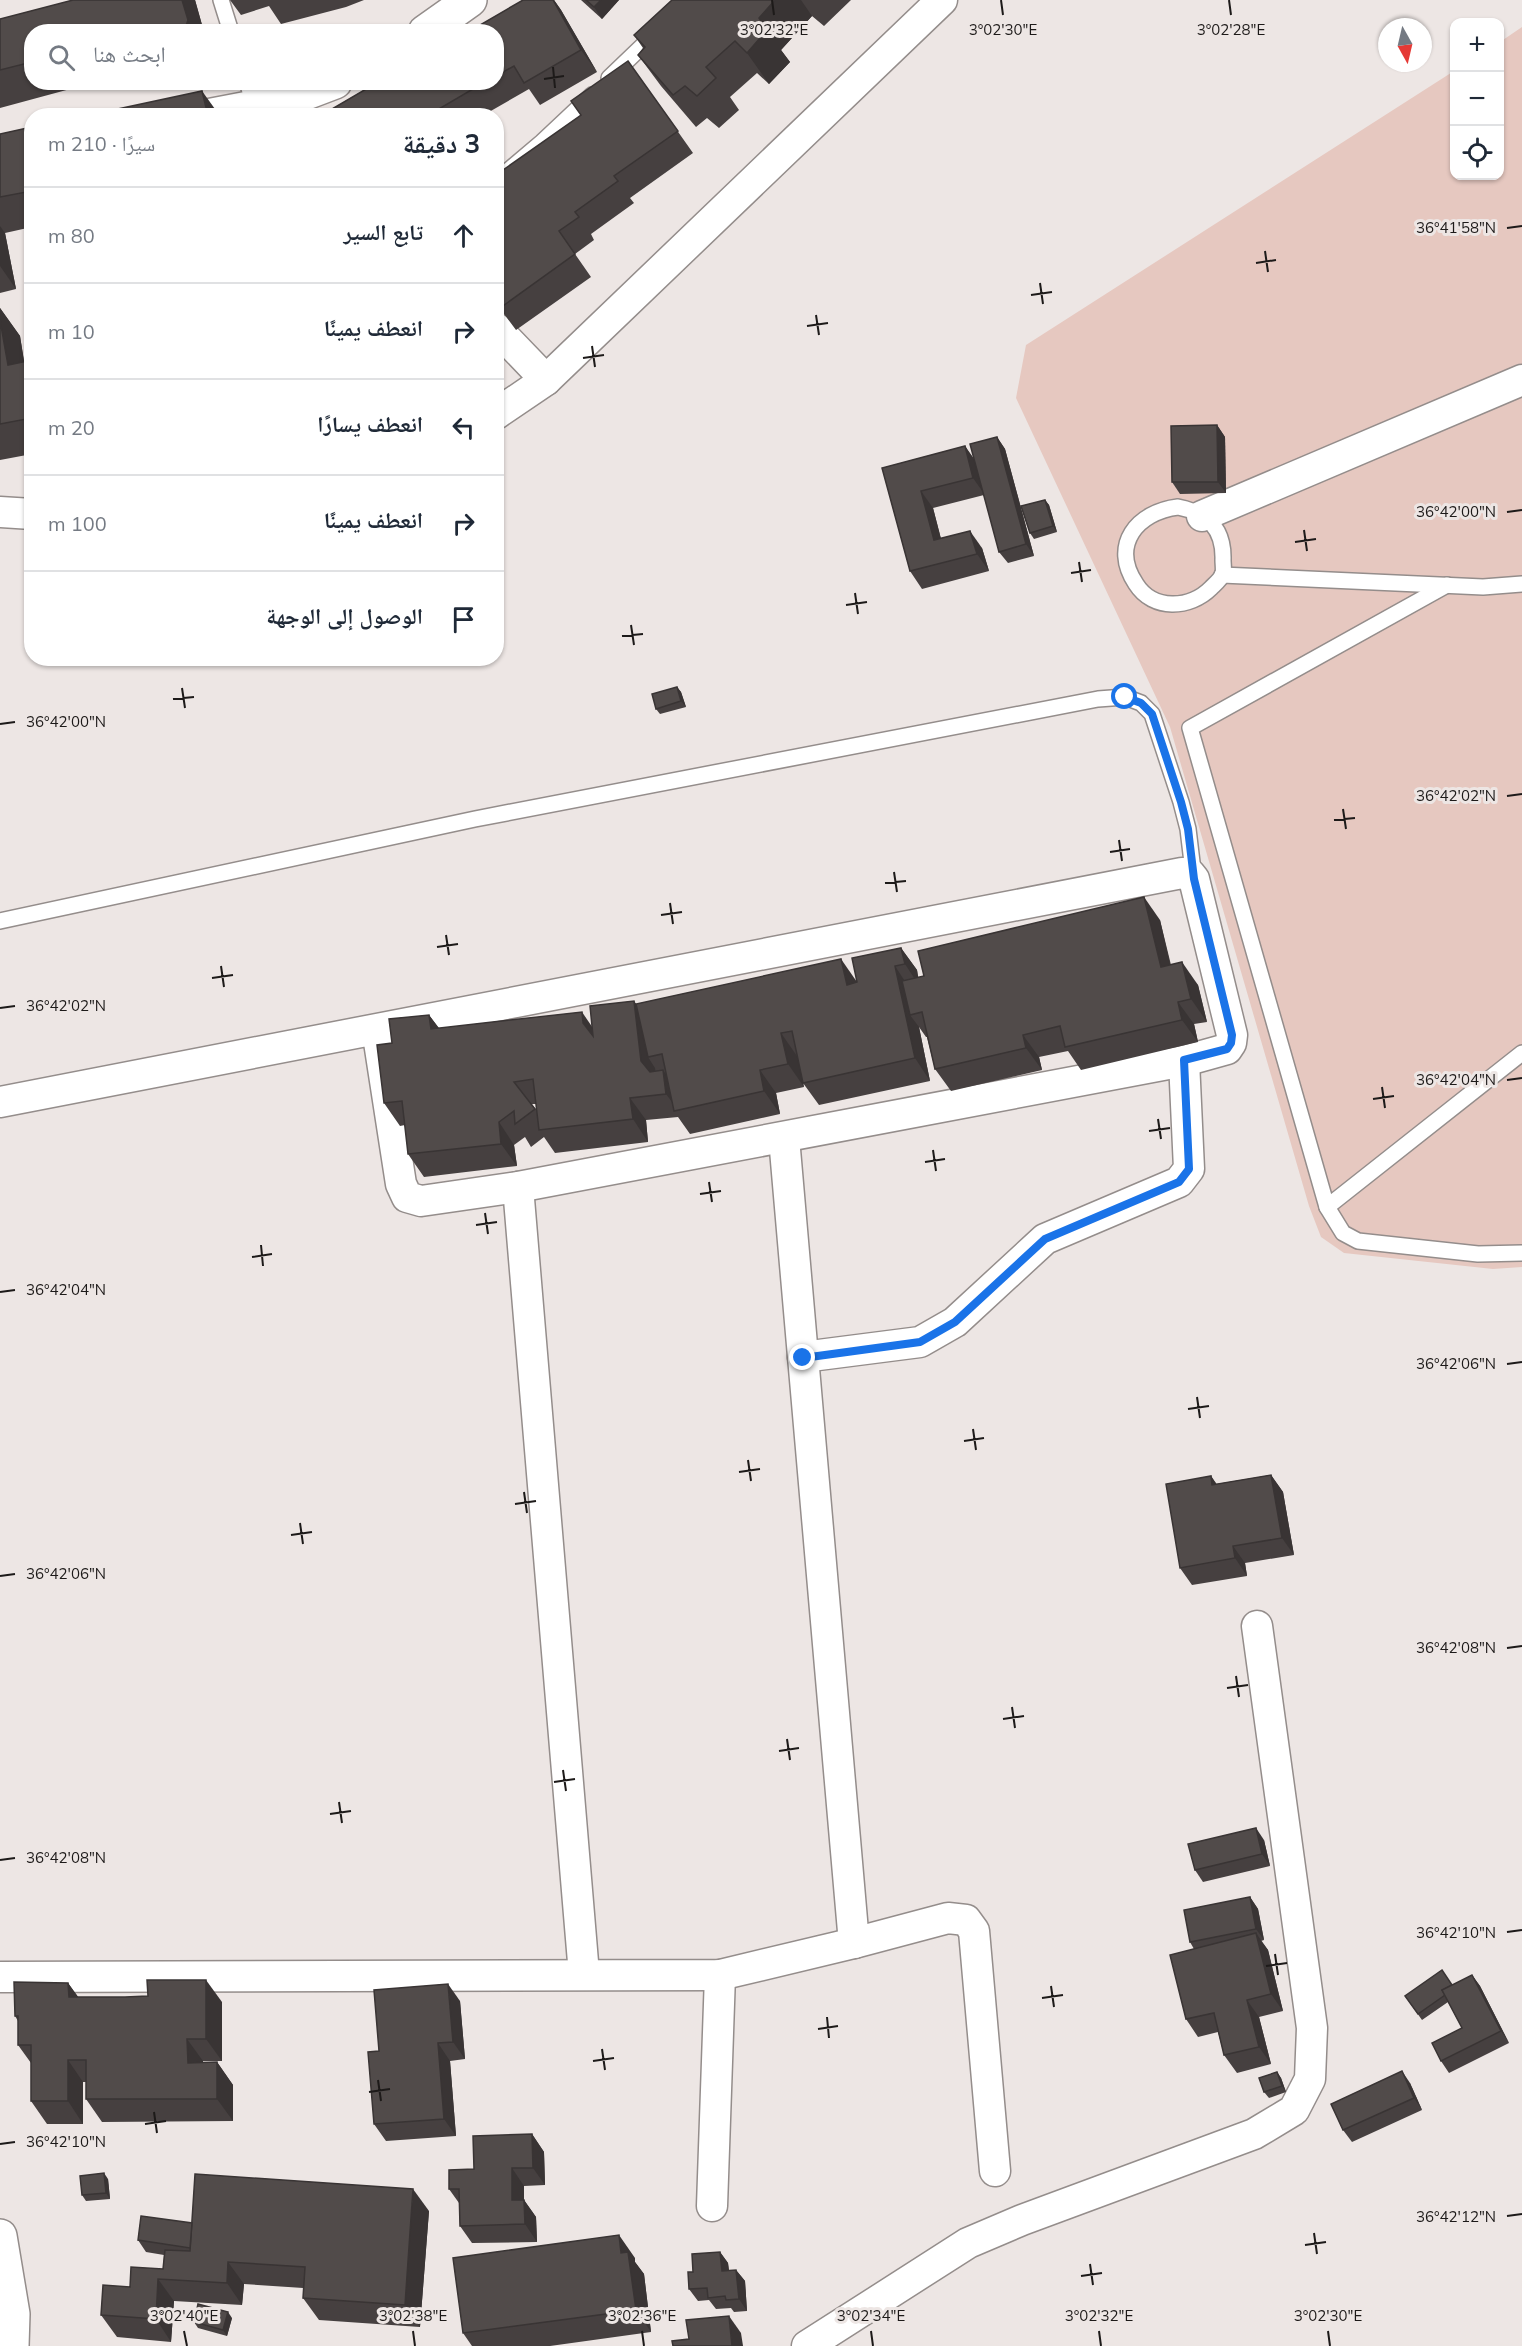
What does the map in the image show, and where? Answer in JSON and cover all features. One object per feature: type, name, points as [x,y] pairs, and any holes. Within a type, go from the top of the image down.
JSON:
[{"type":"street","points":[[436,24],[470,0]]},
{"type":"street","points":[[504,409],[546,380],[935,2]]},
{"type":"street","points":[[240,108],[308,90]]},
{"type":"street","points":[[504,336],[546,380]]},
{"type":"street","points":[[1202,516],[1522,380]]},
{"type":"street","points":[[0,512],[24,514]]},
{"type":"street","points":[[0,1102],[1182,873],[1190,874],[1194,879],[1232,1035],[1227,1049],[1184,1060],[784,1138],[518,1187],[421,1201],[407,1197],[401,1184],[377,1029]]},
{"type":"street","points":[[803,1358],[920,1342],[955,1322],[1045,1239],[1179,1182],[1189,1169],[1184,1060]]},
{"type":"street","points":[[784,1138],[854,1943]]},
{"type":"street","points":[[518,1187],[584,1974]]},
{"type":"street","points":[[807,2346],[968,2243],[1022,2220],[1254,2134],[1294,2110],[1310,2079],[1312,2028],[1257,1626]]},
{"type":"street","points":[[0,1977],[720,1975],[948,1918],[966,1920],[974,1931],[996,2171]]},
{"type":"street","points":[[712,2206],[720,1975]]},
{"type":"street","points":[[0,2236],[13,2314],[12,2346]]},
{"type":"lane","points":[[221,0],[228,24]]},
{"type":"lane","points":[[504,174],[542,142],[665,24]]},
{"type":"lane","points":[[1178,507],[1192,510],[1218,531],[1223,547],[1222,575],[1204,596],[1188,603],[1171,605],[1152,599],[1139,589],[1129,574],[1126,558],[1128,541],[1134,529],[1146,516],[1161,509],[1178,507]]},
{"type":"lane","points":[[1222,575],[1484,587],[1522,584]]},
{"type":"lane","points":[[1448,585],[1190,728],[1327,1207],[1343,1233],[1358,1241],[1478,1254],[1522,1252]]},
{"type":"lane","points":[[0,921],[475,819],[1098,699],[1125,697],[1141,703],[1152,714],[1188,829],[1194,879]]},
{"type":"lane","points":[[1327,1207],[1522,1053]]},
{"type":"shaded area","points":[[1522,27],[1522,1267],[1493,1269],[1344,1253],[1321,1237],[1309,1206],[1170,727],[1016,398],[1026,345],[1450,74],[1450,180],[1504,180],[1504,39]]},
{"type":"building","points":[[73,0],[182,0],[188,20],[187,24],[24,24],[24,64],[0,70],[0,19]]},
{"type":"building","points":[[523,0],[553,0],[581,50],[524,83],[514,66],[504,72],[504,24],[482,24]]},
{"type":"building","points":[[586,0],[601,0],[594,7]]},
{"type":"building","points":[[672,0],[775,0],[759,18],[767,30],[747,53],[735,41],[706,67],[716,78],[697,96],[685,86],[673,95],[638,55],[645,47],[634,35]]},
{"type":"building","points":[[628,61],[678,131],[614,176],[618,181],[575,212],[579,217],[559,231],[575,254],[504,305],[504,169],[581,115],[571,101]]},
{"type":"building","points":[[364,90],[471,90],[441,108],[334,108]]},
{"type":"building","points":[[202,91],[206,108],[122,108]]},
{"type":"building","points":[[24,129],[24,192],[0,197],[0,134]]},
{"type":"building","points":[[0,320],[8,365],[24,362],[24,420],[0,424]]},
{"type":"building","points":[[1217,425],[1218,482],[1172,482],[1171,426]]},
{"type":"building","points":[[997,437],[1026,544],[999,552],[970,444]]},
{"type":"building","points":[[965,446],[973,478],[921,491],[934,540],[970,531],[977,554],[910,571],[882,468]]},
{"type":"building","points":[[1045,500],[1053,526],[1030,533],[1021,506]]},
{"type":"building","points":[[677,687],[681,701],[656,709],[652,694]]},
{"type":"building","points":[[1144,897],[1161,967],[1182,962],[1191,999],[1178,1002],[1182,1020],[1065,1047],[1060,1026],[1023,1035],[1026,1048],[935,1069],[922,1012],[910,1015],[902,981],[924,976],[918,951]]},
{"type":"building","points":[[901,948],[905,964],[895,966],[915,1058],[803,1083],[792,1031],[781,1033],[788,1064],[760,1070],[764,1091],[674,1111],[662,1054],[648,1057],[636,1004],[841,959],[847,985],[857,982],[852,958]]},
{"type":"building","points":[[634,1001],[641,1061],[650,1072],[663,1070],[666,1094],[630,1098],[633,1119],[539,1130],[533,1079],[514,1082],[535,1109],[515,1124],[514,1111],[499,1122],[501,1144],[408,1154],[402,1101],[384,1103],[377,1045],[392,1043],[389,1019],[429,1015],[431,1029],[582,1012],[583,1023],[593,1036],[590,1006]]},
{"type":"building","points":[[1271,1475],[1282,1538],[1233,1546],[1235,1558],[1180,1568],[1166,1484],[1211,1476],[1212,1485]]},
{"type":"building","points":[[1256,1828],[1262,1854],[1195,1870],[1188,1844]]},
{"type":"building","points":[[1250,1897],[1256,1929],[1190,1942],[1184,1910]]},
{"type":"building","points":[[1256,1933],[1271,1994],[1247,2000],[1259,2047],[1224,2055],[1214,2013],[1186,2019],[1170,1955]]},
{"type":"building","points":[[1442,1970],[1452,1985],[1442,1990],[1445,1995],[1418,2014],[1405,1996]]},
{"type":"building","points":[[1472,1975],[1501,2031],[1441,2061],[1432,2043],[1462,2028],[1442,1990]]},
{"type":"building","points":[[147,1980],[206,1980],[206,2039],[187,2039],[188,2063],[217,2062],[217,2099],[86,2099],[86,2060],[68,2060],[68,2101],[31,2101],[31,2045],[18,2045],[18,2016],[15,2016],[14,1982],[68,1983],[69,1997],[125,1997],[148,1996]]},
{"type":"building","points":[[448,1984],[453,2042],[438,2043],[444,2119],[374,2124],[368,2052],[379,2051],[374,1990]]},
{"type":"building","points":[[1402,2071],[1414,2098],[1343,2130],[1331,2104]]},
{"type":"building","points":[[1277,2072],[1282,2086],[1264,2092],[1259,2078]]},
{"type":"building","points":[[532,2134],[533,2168],[512,2168],[512,2200],[524,2200],[525,2224],[460,2226],[459,2189],[449,2189],[449,2170],[474,2169],[473,2136]]},
{"type":"building","points":[[104,2173],[106,2193],[82,2195],[80,2176]]},
{"type":"building","points":[[195,2174],[413,2189],[405,2305],[303,2298],[305,2267],[228,2262],[227,2283],[158,2279],[156,2319],[101,2315],[103,2285],[130,2287],[131,2267],[163,2269],[165,2250],[190,2251]]},
{"type":"building","points":[[141,2216],[192,2223],[190,2248],[138,2240]]},
{"type":"building","points":[[619,2235],[621,2253],[628,2252],[636,2310],[463,2333],[453,2258]]},
{"type":"building","points":[[720,2252],[722,2271],[736,2270],[739,2299],[726,2300],[725,2296],[708,2298],[707,2288],[689,2289],[688,2272],[693,2272],[692,2254]]},
{"type":"building","points":[[198,2304],[228,2312],[223,2330],[194,2322]]},
{"type":"building","points":[[729,2316],[732,2346],[673,2346],[672,2341],[689,2339],[686,2320]]},
{"type":"route","points":[[803,1358],[920,1342],[955,1322],[1045,1239],[1179,1182],[1189,1169],[1184,1060],[1227,1049],[1232,1035],[1194,879],[1188,829],[1181,802],[1152,714],[1141,703],[1125,697]]}]
